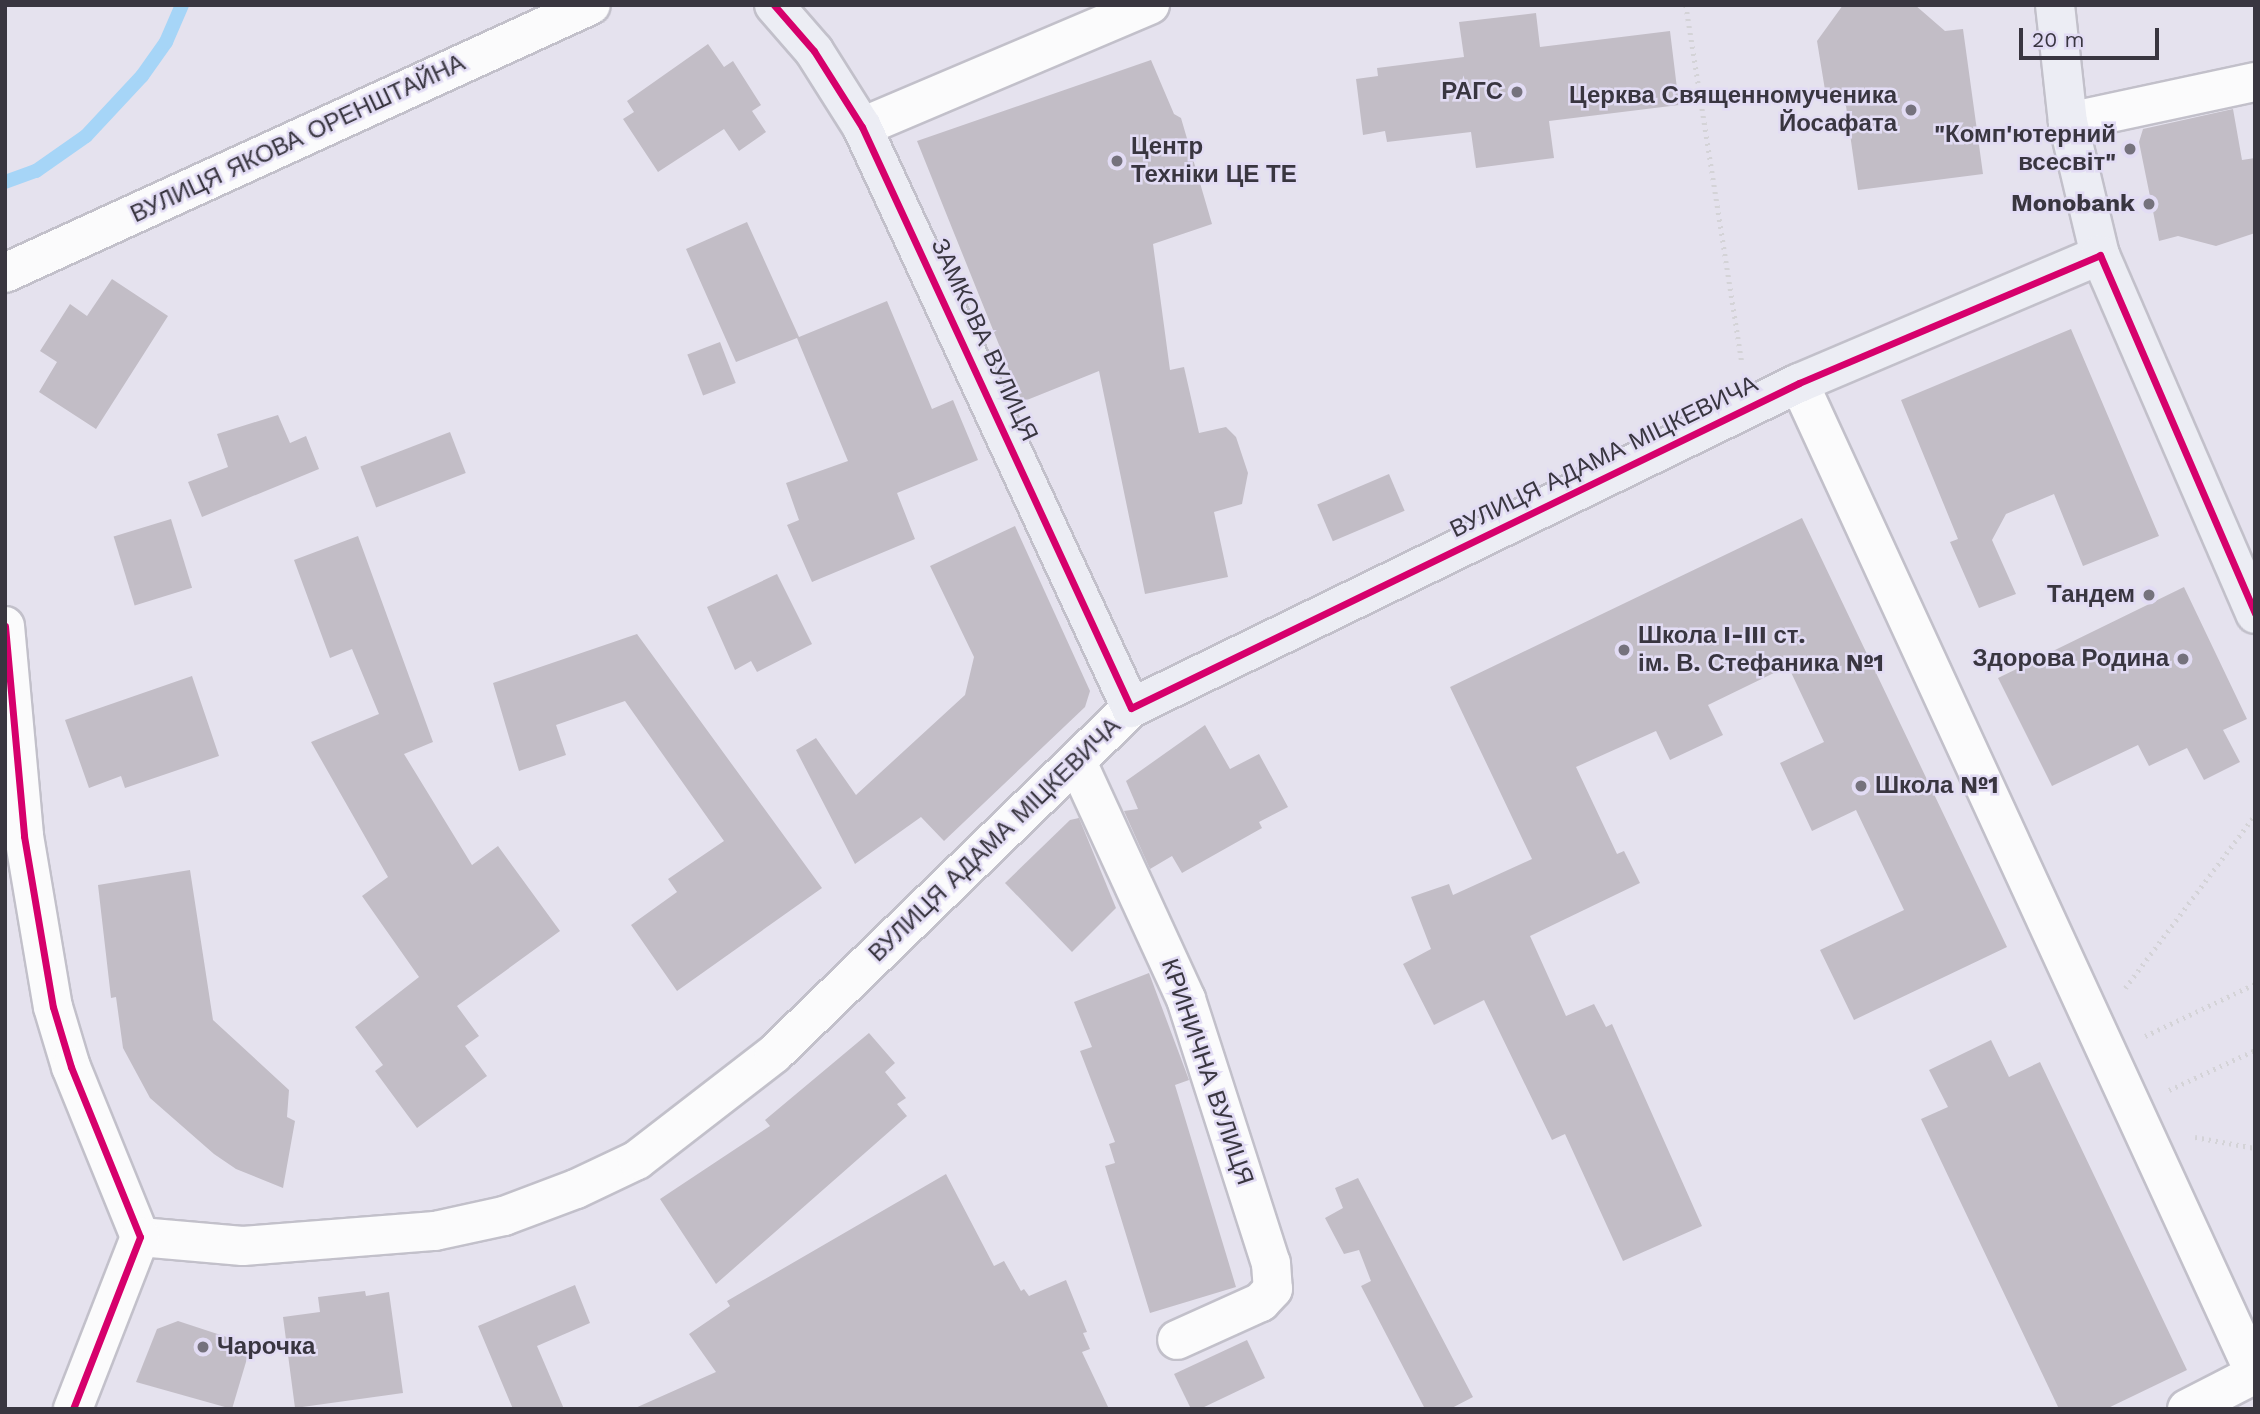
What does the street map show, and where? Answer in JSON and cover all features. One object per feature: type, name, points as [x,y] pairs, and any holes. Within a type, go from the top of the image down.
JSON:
[{"type":"main road","name":"ЗАМКОВА ВУЛИЦЯ","points":[[774,5],[814,51],[862,128],[1131,708]]},
{"type":"main road","points":[[2055,5],[2067,122],[2100,255],[2255,614]]},
{"type":"main road","name":"ВУЛИЦЯ АДАМА МІЦКЕВИЧА","points":[[1131,708],[1800,383],[2100,255]]},
{"type":"street","name":"ВУЛИЦЯ ЯКОВА ОРЕНШТАЙНА","points":[[5,273],[591,5]]},
{"type":"street","points":[[862,128],[1150,5]]},
{"type":"street","points":[[2067,122],[2255,82]]},
{"type":"street","points":[[1800,383],[2255,1374],[2187,1409]]},
{"type":"street","points":[[5,626],[24,836],[53,1007],[71,1067],[140,1237],[73,1409]]},
{"type":"street","name":"ВУЛИЦЯ АДАМА МІЦКЕВИЧА","points":[[140,1237],[243,1246],[435,1231],[503,1216],[576,1189],[637,1160],[774,1054],[1131,708]]},
{"type":"street","name":"КРИНИЧНА ВУЛИЦЯ","points":[[1077,762],[1186,999],[1271,1263],[1273,1289],[1261,1302],[1177,1340]]},
{"type":"path","points":[[1686,5],[1749,408]]},
{"type":"path","points":[[2101,1042],[2255,815]]},
{"type":"path","points":[[2101,1042],[2255,984]]},
{"type":"path","points":[[2131,1108],[2255,1050]]},
{"type":"building","name":"Церква Священномученика Йосафата","points":[[1843,5],[1915,5],[1945,31],[1963,29],[1983,174],[1858,190],[1846,106],[1825,90],[1817,41]]},
{"type":"building","name":"РАГС","points":[[1536,13],[1540,47],[1670,31],[1679,105],[1549,121],[1554,158],[1476,168],[1471,132],[1387,142],[1385,131],[1363,135],[1356,79],[1378,76],[1377,68],[1464,57],[1459,22]]},
{"type":"building","points":[[708,44],[724,67],[733,61],[761,105],[752,111],[766,132],[739,151],[724,129],[658,172],[623,119],[634,112],[627,101]]},
{"type":"building","points":[[1151,60],[1174,114],[1181,118],[1212,224],[1153,244],[1170,370],[1184,367],[1199,433],[1226,427],[1236,437],[1248,473],[1242,504],[1214,512],[1228,577],[1145,594],[1099,371],[1022,402],[917,141]]},
{"type":"building","points":[[2233,109],[2242,160],[2255,158],[2255,233],[2216,246],[2178,236],[2159,241],[2139,142],[2143,129]]},
{"type":"building","points":[[747,222],[799,337],[887,301],[932,409],[953,400],[978,460],[897,493],[915,539],[812,582],[787,525],[799,520],[786,483],[848,461],[797,338],[736,362],[686,249]]},
{"type":"building","points":[[112,279],[168,316],[96,429],[39,392],[57,362],[40,351],[70,304],[87,316]]},
{"type":"building","points":[[2071,329],[2159,536],[2083,566],[2054,494],[2006,514],[1992,540],[2016,594],[1979,608],[1950,542],[1958,539],[1901,400]]},
{"type":"building","points":[[720,342],[736,383],[703,396],[687,355]]},
{"type":"building","points":[[278,415],[290,443],[306,436],[319,469],[202,517],[188,482],[228,467],[217,434]]},
{"type":"building","points":[[450,432],[466,473],[376,507],[360,466]]},
{"type":"building","points":[[1389,474],[1405,511],[1333,541],[1317,504]]},
{"type":"building","name":"Школа №1","points":[[1802,518],[2007,947],[1854,1020],[1820,950],[1904,910],[1856,810],[1812,831],[1780,763],[1824,742],[1788,666],[1708,705],[1723,735],[1670,760],[1656,731],[1576,767],[1617,854],[1624,851],[1640,883],[1530,936],[1566,1016],[1594,1004],[1606,1027],[1612,1024],[1702,1226],[1623,1261],[1565,1134],[1552,1140],[1484,1000],[1434,1025],[1403,964],[1431,949],[1411,897],[1449,884],[1453,895],[1532,859],[1450,687]]},
{"type":"building","points":[[171,519],[192,588],[135,605],[114,537]]},
{"type":"building","points":[[1015,526],[1090,691],[1085,707],[944,841],[921,817],[855,864],[796,750],[816,738],[856,795],[965,695],[974,657],[930,566]]},
{"type":"building","points":[[358,536],[433,742],[404,754],[472,865],[498,846],[560,931],[457,1006],[479,1036],[465,1046],[487,1076],[417,1128],[375,1071],[383,1065],[355,1027],[419,977],[362,896],[388,877],[311,742],[379,714],[352,649],[330,658],[294,560]]},
{"type":"building","points":[[777,574],[812,644],[757,672],[751,661],[735,670],[707,607]]},
{"type":"building","points":[[2184,587],[2247,719],[2223,730],[2240,762],[2204,780],[2187,748],[2149,766],[2138,745],[2052,786],[1998,678]]},
{"type":"building","points":[[637,634],[822,888],[677,991],[631,925],[677,892],[668,879],[724,841],[625,701],[556,725],[566,755],[519,771],[493,683]]},
{"type":"building","points":[[192,676],[219,756],[125,788],[121,776],[89,788],[65,720]]},
{"type":"building","points":[[1205,725],[1230,769],[1259,754],[1288,807],[1259,822],[1262,828],[1182,873],[1172,856],[1150,869],[1124,811],[1138,809],[1126,781]]},
{"type":"building","points":[[1079,818],[1116,908],[1072,952],[1005,883],[1070,820]]},
{"type":"building","points":[[190,870],[213,1020],[289,1090],[287,1117],[295,1121],[283,1188],[236,1169],[214,1154],[150,1098],[123,1048],[116,997],[111,998],[98,885]]},
{"type":"building","points":[[1149,973],[1189,1080],[1175,1085],[1236,1287],[1150,1313],[1105,1166],[1115,1163],[1109,1144],[1115,1142],[1080,1051],[1092,1047],[1074,1002]]},
{"type":"building","points":[[869,1033],[895,1063],[885,1072],[906,1098],[897,1104],[907,1116],[716,1284],[660,1199],[770,1126],[765,1120]]},
{"type":"building","points":[[1991,1040],[2009,1077],[2040,1062],[2187,1370],[2106,1409],[2059,1409],[1921,1119],[1948,1107],[1929,1070]]},
{"type":"building","points":[[946,1174],[994,1266],[1004,1261],[1021,1291],[1024,1289],[1029,1296],[1066,1280],[1087,1332],[1083,1333],[1090,1349],[1082,1352],[1109,1409],[633,1409],[716,1372],[689,1334],[730,1306],[727,1301]]},
{"type":"building","points":[[1358,1178],[1473,1397],[1450,1409],[1425,1409],[1361,1286],[1371,1281],[1359,1250],[1344,1254],[1325,1218],[1343,1208],[1335,1188]]},
{"type":"building","points":[[575,1285],[590,1323],[537,1346],[564,1409],[513,1409],[478,1326]]},
{"type":"building","points":[[365,1291],[366,1296],[389,1292],[403,1393],[295,1408],[283,1317],[320,1312],[318,1297]]},
{"type":"building","points":[[178,1321],[251,1345],[232,1409],[136,1382],[157,1329]]},
{"type":"building","points":[[1247,1340],[1265,1378],[1200,1409],[1191,1409],[1174,1374]]},
{"type":"waterway","points":[[5,182],[36,171],[86,136],[142,76],[166,42],[182,5]]},
{"type":"cycle path","points":[[774,5],[814,51],[862,127],[1131,708],[1799,383],[2100,255],[2255,614]]},
{"type":"cycle path","points":[[5,626],[24,836],[53,1007],[71,1067],[140,1237],[73,1409]]},
{"type":"place","name":"РАГС","points":[[1517,92]]},
{"type":"place","name":"Церква Священномученика Йосафата","points":[[1911,110]]},
{"type":"place","name":"\"Комп'ютерний всесвіт\"","points":[[2130,149]]},
{"type":"place","name":"Центр Техніки ЦЕ ТЕ","points":[[1117,161]]},
{"type":"place","name":"Monobank","points":[[2149,204]]},
{"type":"place","name":"Тандем","points":[[2149,595]]},
{"type":"place","name":"Школа I-III ст. ім. В. Стефаника №1","points":[[1624,650]]},
{"type":"place","name":"Здорова Родина","points":[[2183,659]]},
{"type":"place","name":"Школа №1","points":[[1861,786]]},
{"type":"place","name":"Чарочка","points":[[203,1347]]}]
